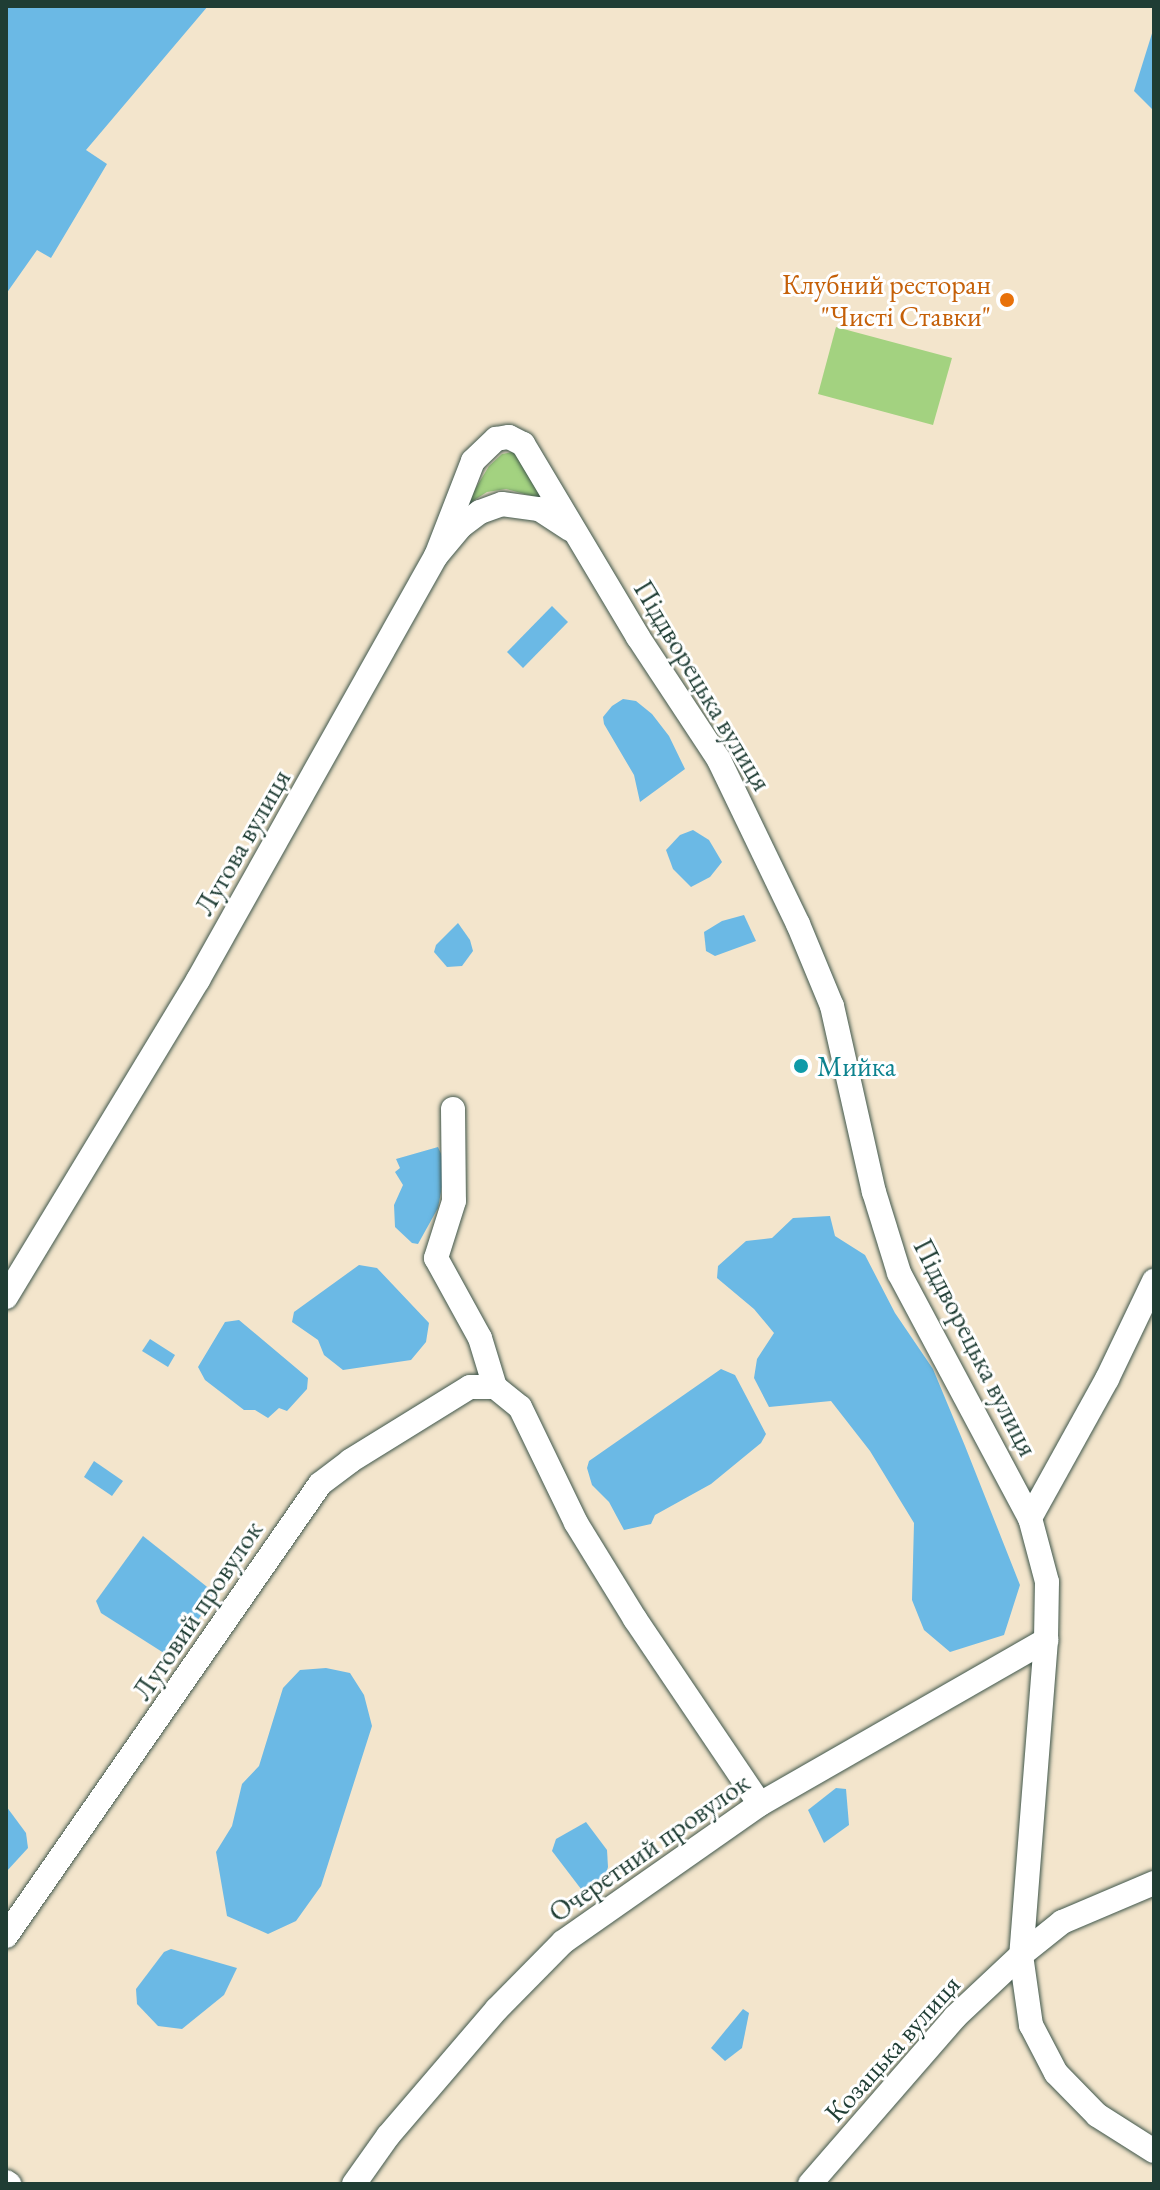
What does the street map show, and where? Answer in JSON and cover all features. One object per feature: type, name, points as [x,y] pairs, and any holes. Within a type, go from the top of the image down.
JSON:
[{"type":"street","name":"Піддворецька вулиця","points":[[436,556],[466,471],[485,447],[501,438],[517,440],[529,450],[576,533],[719,760],[798,924],[832,1006],[874,1192],[899,1273],[1030,1518],[1047,1582],[1046,1640],[1021,1955],[1031,2025],[1056,2073],[1097,2115],[1154,2151]]},
{"type":"street","name":"Лугова вулиця","points":[[6,1297],[198,980],[436,556],[460,527],[480,512],[502,504],[539,509],[576,533]]},
{"type":"street","points":[[453,1109],[454,1201],[436,1258],[480,1338],[495,1387],[520,1407],[576,1523],[760,1804]]},
{"type":"street","points":[[1030,1518],[1107,1379],[1154,1281]]},
{"type":"street","name":"Луговий провулок","points":[[6,1936],[320,1484],[350,1461],[470,1387],[495,1387]]},
{"type":"street","name":"Очеретний провулок","points":[[354,2184],[388,2136],[497,2009],[563,1942],[760,1804],[1046,1640]]},
{"type":"street","name":"Козацька вулиця","points":[[810,2184],[955,2017],[1021,1955],[1062,1922],[1154,1883]]},
{"type":"green space","points":[[836,327],[952,358],[933,425],[818,394]]},
{"type":"green space","points":[[512,452],[522,455],[543,499],[506,489],[487,492],[465,506],[489,466],[502,454]]},
{"type":"water","points":[[6,6],[208,6],[86,150],[107,164],[51,258],[37,250],[6,294]]},
{"type":"water","points":[[1154,27],[1154,111],[1134,91]]},
{"type":"water","points":[[552,606],[568,622],[523,668],[507,652]]},
{"type":"water","points":[[623,699],[636,701],[652,714],[669,736],[685,769],[640,802],[634,775],[604,724],[603,717]]},
{"type":"water","points":[[693,830],[709,840],[722,862],[710,877],[691,887],[673,869],[666,850],[680,835]]},
{"type":"water","points":[[744,915],[756,941],[715,956],[706,951],[704,932],[722,921]]},
{"type":"water","points":[[458,923],[470,940],[473,951],[462,966],[447,967],[434,952],[436,945]]},
{"type":"water","points":[[438,1147],[446,1165],[438,1208],[418,1244],[412,1243],[395,1227],[394,1205],[403,1185],[395,1172],[400,1168],[396,1159]]},
{"type":"water","points":[[830,1216],[835,1236],[865,1255],[895,1313],[933,1369],[965,1446],[1020,1585],[1004,1635],[950,1652],[924,1630],[912,1600],[914,1523],[870,1451],[831,1401],[769,1407],[754,1378],[757,1359],[774,1333],[754,1309],[717,1278],[718,1266],[746,1241],[772,1238],[793,1218]]},
{"type":"water","points":[[359,1265],[377,1268],[429,1323],[426,1342],[411,1360],[343,1370],[324,1355],[318,1340],[292,1322],[294,1312]]},
{"type":"water","points":[[239,1320],[308,1378],[307,1389],[287,1411],[279,1408],[268,1418],[255,1410],[244,1410],[205,1380],[198,1367],[225,1322]]},
{"type":"water","points":[[150,1339],[175,1355],[168,1367],[142,1351]]},
{"type":"water","points":[[721,1369],[735,1375],[766,1434],[761,1443],[711,1484],[655,1515],[651,1524],[624,1530],[609,1502],[592,1485],[587,1468],[589,1461]]},
{"type":"water","points":[[94,1461],[123,1481],[112,1496],[84,1477]]},
{"type":"water","points":[[143,1536],[211,1590],[213,1599],[176,1650],[167,1655],[101,1613],[96,1601]]},
{"type":"water","points":[[326,1668],[350,1673],[364,1695],[372,1726],[321,1886],[296,1921],[268,1934],[227,1916],[216,1852],[232,1826],[242,1784],[259,1766],[283,1688],[300,1670]]},
{"type":"water","points":[[836,1788],[846,1789],[849,1825],[824,1843],[808,1810]]},
{"type":"water","points":[[6,1806],[26,1833],[28,1848],[6,1872]]},
{"type":"water","points":[[586,1822],[607,1850],[608,1867],[604,1881],[581,1889],[552,1851],[556,1839]]},
{"type":"water","points":[[171,1949],[237,1968],[224,1995],[182,2029],[158,2026],[137,2004],[136,1989],[164,1952]]},
{"type":"water","points":[[743,2009],[749,2013],[742,2048],[725,2061],[711,2048]]},
{"type":"place","name":"Клубний ресторан \"Чисті Ставки\"","points":[[1007,300]]},
{"type":"place","name":"Мийка","points":[[801,1066]]}]
